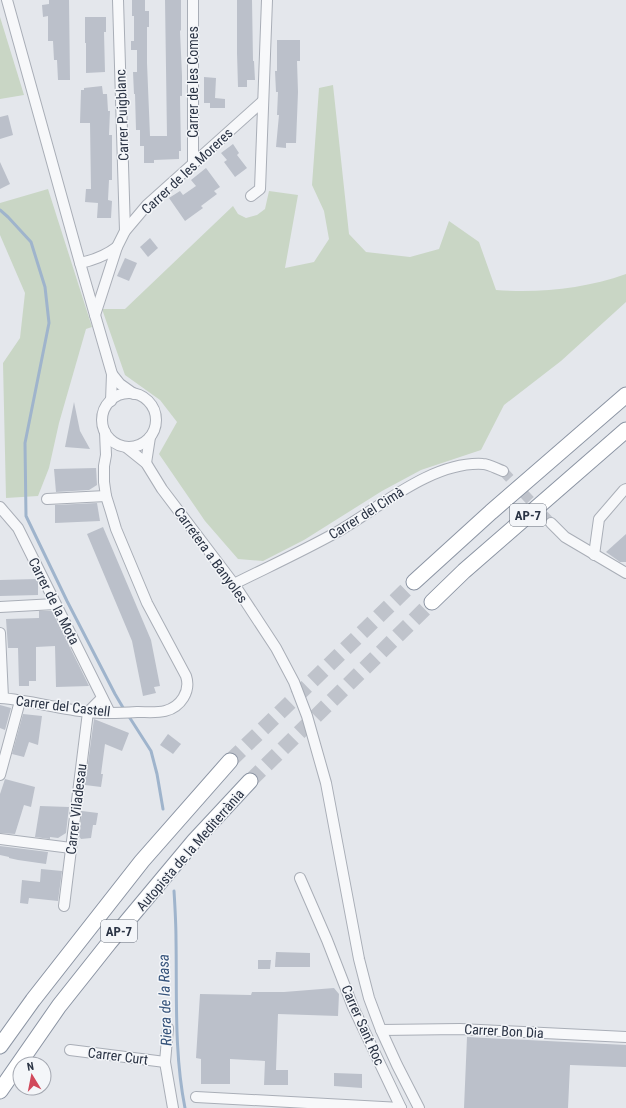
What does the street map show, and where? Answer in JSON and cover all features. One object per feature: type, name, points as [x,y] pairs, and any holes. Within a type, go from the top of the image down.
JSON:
[{"type":"highway","name":"AP-7","points":[[414,582],[485,517],[626,395]]},
{"type":"highway","name":"AP-7","points":[[432,602],[481,556],[626,430]]},
{"type":"highway","points":[[481,556],[626,440]]},
{"type":"highway","name":"Autopista de la Mediterrània","points":[[0,1046],[37,994],[142,861],[230,762]]},
{"type":"highway","name":"Autopista de la Mediterrània","points":[[0,1091],[59,1006],[109,943],[195,840],[250,781]]},
{"type":"street","points":[[7,0],[112,374],[111,401]]},
{"type":"street","name":"Carrer Puigblanc","points":[[118,0],[125,231]]},
{"type":"street","name":"Carrer de les Comes","points":[[193,0],[193,164]]},
{"type":"street","points":[[251,196],[260,189],[267,0]]},
{"type":"street","name":"Carrer de les Moreres","points":[[95,315],[116,247],[125,231],[146,205],[263,101]]},
{"type":"street","name":"Carrer de les Moreres","points":[[80,263],[96,260],[106,255],[116,247]]},
{"type":"street","points":[[112,374],[120,384],[146,400],[154,411],[155,425],[150,437],[146,463]]},
{"type":"street","points":[[47,499],[106,496],[104,482],[106,455],[105,432],[102,418],[106,407],[111,401],[119,396],[134,394]]},
{"type":"street","points":[[105,432],[113,442],[123,446],[138,446],[150,437]]},
{"type":"street","points":[[106,455],[123,446]]},
{"type":"street","name":"Carretera a Banyoles","points":[[123,446],[146,463],[162,489],[234,584],[276,648],[308,716],[326,783],[359,959],[369,998],[381,1030],[419,1108]]},
{"type":"street","name":"Carrer del Cimà","points":[[234,584],[337,532],[416,482],[459,466],[472,464],[485,464],[503,471]]},
{"type":"street","points":[[594,555],[599,519],[626,489]]},
{"type":"street","name":"Carrer del Castell","points":[[1,698],[88,712],[133,713],[164,711],[173,708],[180,702],[186,691],[188,686],[186,676],[147,603],[116,529],[106,496]]},
{"type":"street","name":"Carrer de la Mota","points":[[0,507],[18,528],[54,604],[102,698],[115,713]]},
{"type":"street","points":[[551,523],[564,537],[626,573]]},
{"type":"street","points":[[0,607],[54,604]]},
{"type":"street","points":[[0,633],[1,698]]},
{"type":"street","points":[[88,712],[102,698]]},
{"type":"street","points":[[0,775],[20,701]]},
{"type":"street","name":"Carrer Viladesau","points":[[64,906],[88,712]]},
{"type":"street","points":[[0,839],[70,848]]},
{"type":"street","name":"Carrer Sant Roc","points":[[300,878],[327,940],[353,1006],[401,1108]]},
{"type":"street","name":"Carrer Curt","points":[[168,1028],[165,1062],[173,1108]]},
{"type":"street","name":"Carrer Bon Dia","points":[[381,1030],[460,1029],[626,1037]]},
{"type":"street","name":"Carrer Curt","points":[[70,1050],[165,1062]]},
{"type":"street","points":[[196,1097],[284,1105],[401,1108]]},
{"type":"green space","points":[[0,17],[24,95],[0,99]]},
{"type":"green space","points":[[333,85],[349,234],[366,252],[410,257],[439,249],[449,221],[479,242],[496,290],[529,291],[562,289],[594,283],[626,274],[626,302],[561,361],[504,405],[481,450],[421,470],[382,491],[304,540],[263,561],[238,559],[205,521],[159,454],[177,422],[160,400],[125,375],[102,309],[125,309],[233,206],[238,214],[246,218],[257,215],[265,209],[269,191],[298,195],[285,268],[314,262],[329,239],[324,211],[312,185],[319,88]]},
{"type":"green space","points":[[48,189],[92,327],[86,329],[59,423],[49,468],[38,496],[6,498],[3,363],[20,338],[25,293],[0,235],[0,203]]},
{"type":"building","points":[[49,0],[69,0],[70,80],[58,80],[57,60],[54,60],[53,41],[48,41],[48,16],[43,17],[42,5],[49,4]]},
{"type":"building","points":[[132,0],[145,0],[145,11],[149,11],[149,27],[147,27],[147,63],[150,136],[167,136],[165,0],[181,0],[180,31],[182,96],[180,96],[181,151],[179,151],[179,159],[154,160],[154,163],[144,163],[144,146],[140,146],[140,130],[136,130],[133,72],[137,72],[137,50],[131,50],[131,41],[134,41],[134,16],[132,16]]},
{"type":"building","points":[[237,0],[252,0],[253,61],[255,80],[247,80],[247,87],[238,87]]},
{"type":"building","points":[[85,17],[106,17],[106,32],[104,32],[105,72],[86,73]]},
{"type":"building","points":[[277,40],[300,40],[300,61],[297,61],[298,92],[296,143],[286,143],[286,148],[276,147],[279,115],[277,115],[278,92],[276,92],[275,71],[277,71]]},
{"type":"building","points":[[204,77],[216,78],[215,98],[225,99],[225,108],[210,108],[210,103],[204,103]]},
{"type":"building","points":[[102,86],[103,94],[107,94],[108,111],[110,111],[109,135],[112,135],[112,180],[109,180],[108,200],[112,201],[111,218],[97,218],[98,203],[85,202],[86,189],[91,189],[90,123],[80,123],[81,90],[84,90],[84,88]]},
{"type":"building","points":[[8,115],[13,135],[0,139],[0,117]]},
{"type":"building","points":[[233,144],[239,153],[237,155],[247,168],[235,177],[224,162],[227,160],[221,153]]},
{"type":"building","points":[[0,162],[10,184],[0,189]]},
{"type":"building","points":[[206,168],[220,187],[214,191],[217,194],[201,206],[203,208],[185,221],[169,198],[180,191],[183,195],[196,186],[191,180]]},
{"type":"building","points":[[150,238],[158,248],[148,257],[140,247]]},
{"type":"building","points":[[125,258],[137,263],[129,281],[117,276]]},
{"type":"building","points":[[74,402],[80,431],[90,449],[65,447]]},
{"type":"building","points":[[96,468],[97,485],[89,490],[56,492],[54,469]]},
{"type":"building","points":[[97,503],[100,521],[55,523],[55,505]]},
{"type":"building","points":[[103,527],[151,640],[160,686],[154,687],[156,693],[143,696],[132,641],[87,534]]},
{"type":"building","points":[[626,534],[626,562],[620,562],[606,552]]},
{"type":"building","points":[[36,579],[38,582],[38,595],[0,596],[0,580]]},
{"type":"building","points":[[39,611],[52,611],[89,686],[56,687],[55,646],[36,647],[36,681],[29,681],[29,686],[19,686],[18,648],[8,648],[6,619],[39,618]]},
{"type":"building","points":[[0,705],[11,708],[5,730],[0,728]]},
{"type":"building","points":[[23,714],[42,716],[38,745],[29,742],[24,757],[12,754]]},
{"type":"building","points":[[94,719],[129,733],[122,751],[105,744],[101,774],[103,774],[101,787],[85,785]]},
{"type":"building","points":[[168,734],[181,744],[173,754],[160,745]]},
{"type":"building","points":[[5,779],[35,787],[31,807],[24,805],[15,834],[0,833],[0,794]]},
{"type":"building","points":[[40,806],[69,807],[66,833],[58,838],[50,837],[50,839],[35,837]]},
{"type":"building","points":[[82,811],[98,813],[96,825],[93,825],[91,838],[81,839],[79,836]]},
{"type":"building","points":[[0,846],[48,852],[46,864],[18,860],[0,855]]},
{"type":"building","points":[[41,869],[62,871],[58,901],[29,898],[28,904],[20,903],[22,880],[40,882]]},
{"type":"building","points":[[276,952],[310,953],[310,967],[275,967]]},
{"type":"building","points":[[258,960],[271,960],[270,969],[258,969]]},
{"type":"building","points":[[334,988],[339,994],[338,1016],[278,1014],[276,1070],[288,1070],[288,1085],[264,1085],[265,1061],[230,1059],[230,1084],[201,1084],[201,1059],[196,1058],[200,994],[251,995],[252,992],[284,992]]},
{"type":"building","points":[[467,1037],[626,1045],[626,1067],[570,1065],[568,1108],[464,1108]]},
{"type":"building","points":[[334,1073],[362,1074],[362,1088],[334,1086]]},
{"type":"waterway","points":[[0,210],[31,242],[45,287],[49,323],[25,443],[26,516],[67,601],[125,711]]},
{"type":"waterway","points":[[128,715],[151,751],[157,774],[163,809]]},
{"type":"waterway","name":"Riera de la Rasa","points":[[174,891],[179,1066],[185,1108]]},
{"type":"tunnel","points":[[503,471],[551,523]]},
{"type":"tunnel","points":[[230,761],[414,582]]},
{"type":"tunnel","points":[[250,781],[432,602]]}]
